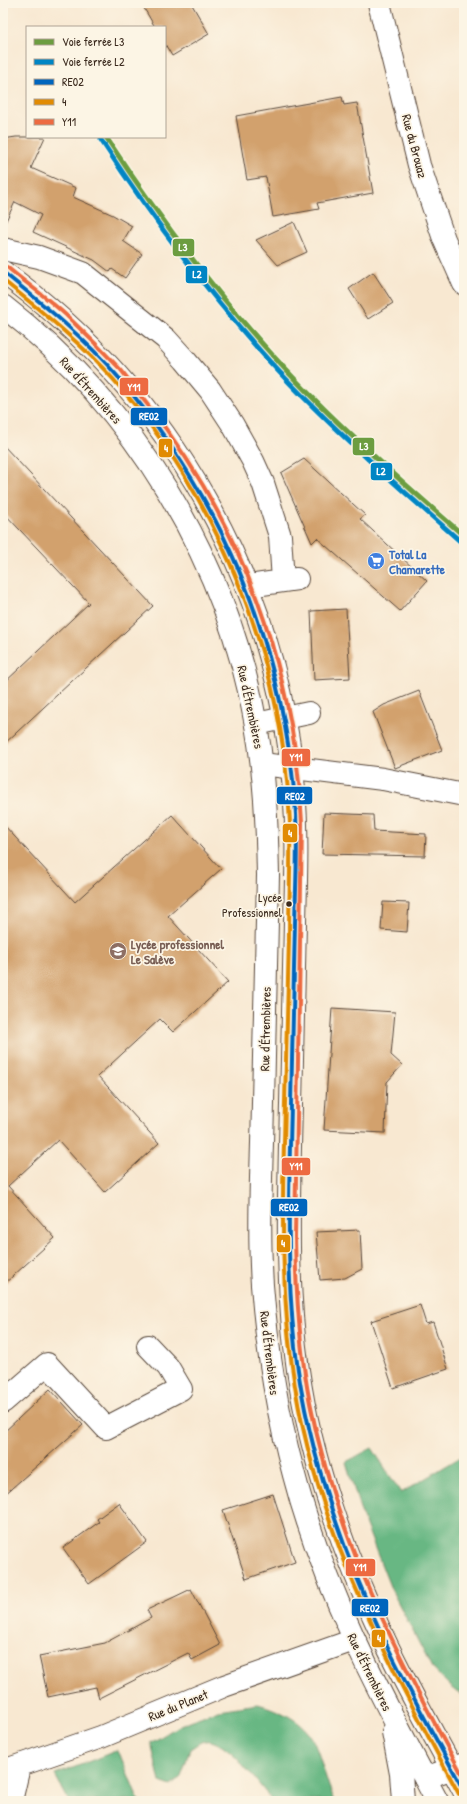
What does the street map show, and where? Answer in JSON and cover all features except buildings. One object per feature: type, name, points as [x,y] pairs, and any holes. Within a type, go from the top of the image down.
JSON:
[{"type":"main road","name":"Rue du Brouaz","points":[[380,3],[419,165],[444,239],[464,284]]},
{"type":"main road","points":[[3,249],[39,257],[83,273],[166,339],[210,390],[233,425],[253,460],[263,483],[280,536],[290,580],[248,586]]},
{"type":"main road","name":"Rue d'Étrembières","points":[[3,272],[35,296],[78,333],[117,374],[142,404],[177,451],[202,490],[227,539],[248,586],[269,651],[285,718],[295,801],[296,857],[289,1263],[291,1313],[298,1370],[313,1447],[330,1501],[354,1568],[387,1645],[458,1766],[464,1791]]},
{"type":"main road","name":"Rue d'Étrembières","points":[[3,306],[42,339],[88,384],[126,430],[170,494],[200,550],[217,589],[238,648],[256,724],[262,764],[267,818],[268,875],[261,1208],[262,1283],[269,1355],[275,1391],[294,1478],[325,1570],[354,1640],[388,1709],[437,1801]]},
{"type":"main road","points":[[256,724],[309,714]]},
{"type":"main road","points":[[262,764],[383,779],[464,795]]},
{"type":"main road","points":[[3,1402],[47,1364],[106,1428],[181,1389],[168,1367],[148,1346]]},
{"type":"main road","name":"Rue du Planet","points":[[11,1769],[102,1737],[224,1686],[354,1640]]},
{"type":"main road","points":[[388,1709],[401,1774],[403,1801]]},
{"type":"main road","points":[[425,1778],[458,1766]]},
{"type":"main road","points":[[11,1769],[11,1801]]},
{"type":"green space","points":[[372,1448],[401,1493],[464,1455],[464,1697],[450,1686],[432,1668],[391,1589],[362,1515],[346,1462]]},
{"type":"green space","points":[[258,1704],[290,1717],[298,1722],[310,1735],[317,1749],[335,1801],[273,1801],[232,1754],[222,1746],[213,1742],[204,1741],[198,1743],[190,1749],[181,1777],[171,1786],[160,1782],[151,1743],[180,1725],[218,1710]]},
{"type":"green space","points":[[118,1750],[139,1801],[69,1801],[55,1775]]},
{"type":"rail line","name":"L3","points":[[107,138],[145,195],[186,251],[229,305],[275,358],[343,427],[391,472],[464,536]]},
{"type":"rail line","name":"L2","points":[[101,140],[140,198],[181,254],[247,336],[270,362],[339,432],[460,541]]},
{"type":"transit line","name":"Y11","points":[[7,267],[61,310],[121,370],[181,450],[210,498],[236,549],[258,601],[275,655],[288,710],[297,766],[302,823],[295,1237],[299,1320],[306,1382],[322,1454],[336,1503],[353,1550],[393,1642],[464,1778]]},
{"type":"transit line","name":"RE02","points":[[3,272],[49,309],[92,349],[119,378],[155,424],[187,471],[215,520],[239,570],[258,622],[274,676],[286,732],[296,807],[297,856],[289,1171],[289,1238],[291,1304],[298,1370],[304,1404],[320,1472],[342,1539],[368,1605],[412,1696],[464,1791]]},
{"type":"transit line","name":"4","points":[[3,280],[32,303],[87,352],[113,379],[151,426],[185,477],[214,530],[239,586],[260,643],[275,702],[285,762],[290,823],[283,1228],[286,1311],[292,1366],[302,1424],[317,1481],[335,1535],[356,1588],[379,1640],[459,1794]]},
{"type":"place","name":"Total La Chamarette","points":[[376,561]]},
{"type":"place","name":"Lycée Professionnel","points":[[289,904]]},
{"type":"place","name":"Lycée professionnel Le Salève","points":[[118,951]]}]
